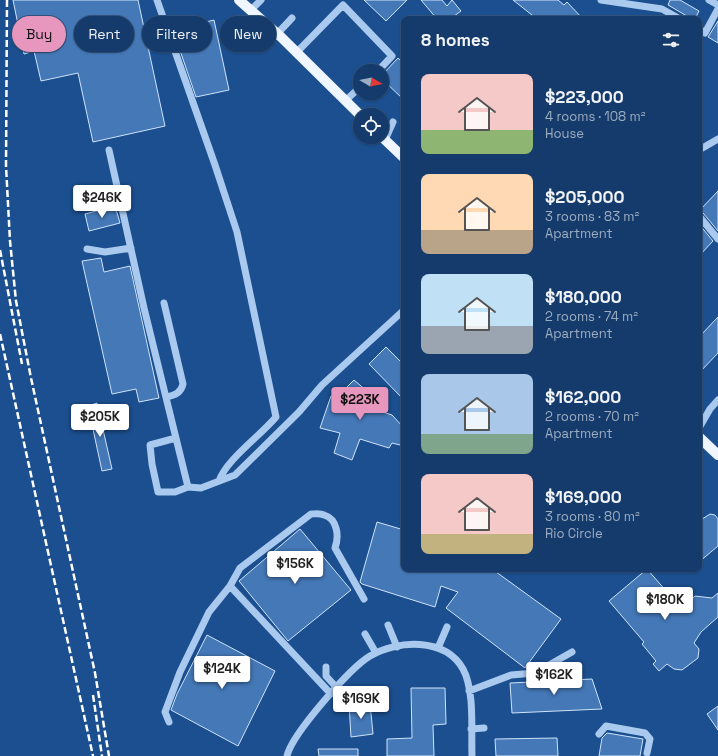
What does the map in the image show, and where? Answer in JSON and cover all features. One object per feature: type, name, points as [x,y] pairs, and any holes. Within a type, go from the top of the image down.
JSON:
[{"type":"main road","points":[[239,0],[277,34],[353,108]]},
{"type":"main road","points":[[389,144],[401,155]]},
{"type":"main road","points":[[702,439],[718,455]]},
{"type":"street","points":[[157,0],[237,232],[276,417],[265,431],[223,471],[219,481]]},
{"type":"street","points":[[251,10],[261,0]]},
{"type":"street","points":[[601,0],[637,3],[662,9],[675,16]]},
{"type":"street","points":[[709,0],[718,5]]},
{"type":"street","points":[[296,53],[343,4],[392,56],[385,64]]},
{"type":"street","points":[[702,32],[705,33],[718,9]]},
{"type":"street","points":[[277,34],[292,18]]},
{"type":"street","points":[[345,101],[353,94]]},
{"type":"street","points":[[389,128],[393,122]]},
{"type":"street","points":[[702,148],[718,139]]},
{"type":"street","points":[[109,150],[188,487]]},
{"type":"street","points":[[702,220],[718,239]]},
{"type":"street","points":[[87,249],[105,252],[131,248]]},
{"type":"street","points":[[164,303],[183,384],[182,389],[178,394],[167,397]]},
{"type":"street","points":[[176,438],[150,445],[152,464],[158,492],[175,492],[188,487],[201,488],[235,474],[299,412],[322,385],[401,316]]},
{"type":"street","points":[[702,424],[718,400]]},
{"type":"street","points":[[169,722],[165,712],[180,672],[209,612],[230,586],[240,568],[311,514],[325,515],[335,524],[338,540],[335,548],[364,599]]},
{"type":"street","points":[[230,586],[332,694]]},
{"type":"street","points":[[388,625],[397,647]]},
{"type":"street","points":[[438,648],[447,627]]},
{"type":"street","points":[[365,634],[376,653]]},
{"type":"street","points":[[287,756],[296,736],[356,667],[376,653],[397,647],[416,645],[438,648],[452,656],[458,662],[466,676],[470,691],[472,756]]},
{"type":"street","points":[[470,691],[511,675],[535,673],[572,652]]},
{"type":"street","points":[[326,667],[326,676],[337,688]]},
{"type":"street","points":[[598,734],[606,726],[645,733],[650,739],[647,753]]},
{"type":"street","points":[[471,729],[484,728]]},
{"type":"building","points":[[13,0],[138,0],[142,19],[142,52],[149,52],[165,126],[93,142],[78,73],[41,81],[34,52],[66,52],[66,16],[16,16]]},
{"type":"building","points":[[364,0],[407,0],[386,21]]},
{"type":"building","points":[[421,0],[442,0],[447,6],[452,0],[461,11],[454,16],[434,16]]},
{"type":"building","points":[[513,0],[558,0],[564,5],[567,2],[580,16],[533,16]]},
{"type":"building","points":[[670,0],[680,0],[699,11],[696,16],[687,16],[668,5]]},
{"type":"building","points":[[212,20],[214,20],[229,90],[196,97],[181,52],[212,52]]},
{"type":"building","points":[[718,21],[718,43],[708,37]]},
{"type":"building","points":[[398,58],[401,61],[401,97],[389,86],[389,68]]},
{"type":"building","points":[[718,191],[718,231],[702,212],[702,208]]},
{"type":"building","points":[[115,206],[120,223],[89,231],[85,214]]},
{"type":"building","points":[[702,228],[713,241],[702,253]]},
{"type":"building","points":[[101,258],[104,272],[130,266],[159,398],[139,402],[136,389],[112,394],[82,261]]},
{"type":"building","points":[[718,317],[718,353],[702,370],[702,334]]},
{"type":"building","points":[[386,347],[401,362],[401,397],[369,364]]},
{"type":"building","points":[[354,380],[374,397],[373,401],[380,403],[377,410],[392,415],[401,425],[401,445],[392,443],[389,448],[360,439],[352,460],[334,453],[340,433],[320,428],[331,396],[337,397]]},
{"type":"building","points":[[97,403],[112,469],[102,471],[88,406]]},
{"type":"building","points":[[710,514],[715,515],[718,519],[718,546],[702,559],[702,519]]},
{"type":"building","points":[[377,522],[401,529],[401,572],[496,572],[561,619],[525,668],[446,608],[458,592],[441,586],[435,607],[362,584],[360,582]]},
{"type":"building","points":[[300,529],[351,590],[288,641],[239,581]]},
{"type":"building","points":[[643,572],[650,572],[681,608],[695,596],[712,598],[718,593],[718,617],[701,632],[694,643],[699,649],[698,658],[682,670],[674,669],[667,664],[659,671],[653,664],[656,661],[642,644],[644,642],[609,601]]},
{"type":"building","points":[[207,635],[275,671],[238,746],[171,710],[177,694]]},
{"type":"building","points":[[592,679],[602,709],[512,713],[510,683]]},
{"type":"building","points":[[411,688],[445,688],[446,724],[433,725],[434,756],[387,756],[387,739],[412,738]]},
{"type":"building","points":[[370,703],[373,734],[351,737],[349,704]]},
{"type":"building","points":[[718,706],[718,730],[707,714]]},
{"type":"building","points":[[607,733],[643,739],[640,756],[599,756],[602,738]]},
{"type":"building","points":[[557,738],[558,756],[496,756],[495,739]]},
{"type":"building","points":[[318,749],[358,749],[358,756],[319,756]]},
{"type":"railway","points":[[7,0],[6,166],[10,241],[16,301],[31,378],[95,673],[109,756]]},
{"type":"railway","points":[[0,250],[22,364]]},
{"type":"railway","points":[[0,334],[93,756]]},
{"type":"railway","points":[[93,695],[102,756]]}]
